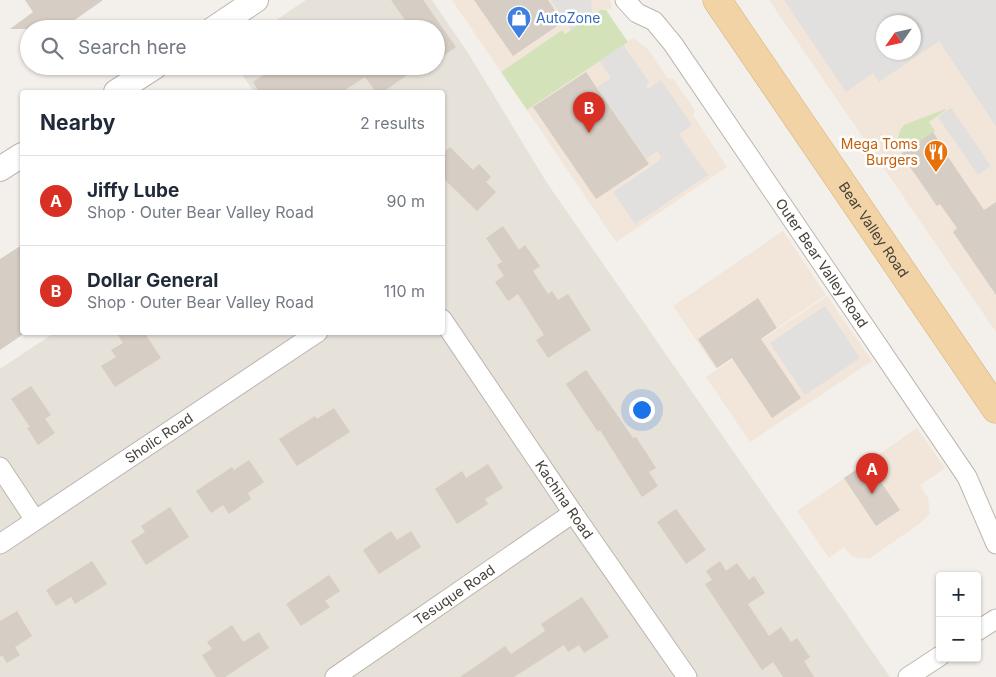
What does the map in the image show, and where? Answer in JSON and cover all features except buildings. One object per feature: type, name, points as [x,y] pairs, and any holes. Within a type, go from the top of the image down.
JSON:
[{"type":"main road","name":"Bear Valley Road","points":[[717,0],[996,409]]},
{"type":"street","points":[[226,20],[256,0]]},
{"type":"street","name":"Outer Bear Valley Road","points":[[625,0],[637,13],[654,21],[679,52],[967,478],[996,544]]},
{"type":"street","points":[[119,90],[142,75]]},
{"type":"street","points":[[0,170],[20,155]]},
{"type":"street","name":"Kachina Road","points":[[445,323],[687,677]]},
{"type":"street","name":"Sholic Road","points":[[0,544],[313,335]]},
{"type":"street","points":[[0,467],[35,520]]},
{"type":"street","name":"Tesuque Road","points":[[335,677],[574,513]]},
{"type":"street","points":[[981,628],[996,619]]},
{"type":"street","points":[[908,677],[936,659]]},
{"type":"shaded area","points":[[306,0],[432,0],[468,53],[547,183],[890,677],[0,677],[0,369],[51,335],[445,335],[445,90],[253,90],[242,75],[445,75],[445,20],[276,20]]},
{"type":"shaded area","points":[[452,0],[610,0],[612,9],[600,10],[564,34],[562,30],[501,72]]},
{"type":"shaded area","points":[[551,0],[591,0],[592,16],[571,30]]},
{"type":"shaded area","points":[[769,0],[996,0],[996,332]]},
{"type":"shaded area","points":[[784,0],[996,0],[996,126],[939,41],[921,53],[921,15],[876,15],[876,60],[911,60],[879,82],[873,73],[846,92]]},
{"type":"shaded area","points":[[633,38],[648,49],[667,78],[673,79],[695,110],[693,115],[727,167],[616,242],[527,110]]},
{"type":"shaded area","points":[[623,45],[649,82],[646,86],[648,89],[661,80],[692,125],[679,134],[708,175],[635,224],[613,192],[659,161],[661,157],[657,151],[646,159],[597,87],[611,78],[600,61]]},
{"type":"shaded area","points":[[951,108],[991,166],[978,175],[938,117]]},
{"type":"shaded area","points":[[783,231],[826,295],[716,369],[673,306]]},
{"type":"shaded area","points":[[827,296],[872,361],[750,442],[706,377]]},
{"type":"shaded area","points":[[825,306],[860,358],[805,395],[770,343]]},
{"type":"shaded area","points":[[917,428],[945,468],[920,485],[928,498],[930,513],[920,523],[869,559],[853,557],[844,547],[829,558],[797,511]]},
{"type":"green space","points":[[600,10],[606,10],[628,42],[527,110],[501,72],[562,30],[565,34]]},
{"type":"green space","points":[[945,109],[929,122],[935,131],[903,153],[898,139],[904,125]]},
{"type":"place","name":"AutoZone","points":[[519,39]]},
{"type":"place","name":"Dollar General","points":[[589,133]]},
{"type":"place","name":"Mega Toms Burgers","points":[[936,173]]},
{"type":"place","name":"Jiffy Lube","points":[[872,494]]}]
